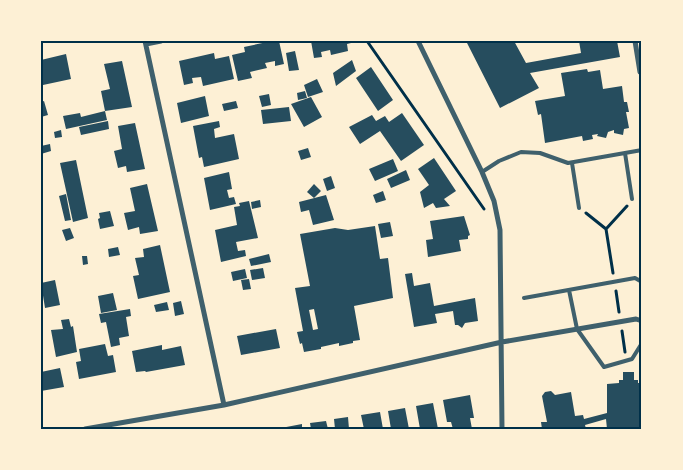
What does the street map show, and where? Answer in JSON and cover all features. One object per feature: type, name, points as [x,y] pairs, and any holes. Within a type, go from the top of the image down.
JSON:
[{"type":"street","points":[[160,41],[146,43],[224,405]]},
{"type":"street","points":[[418,41],[482,172],[494,201],[500,230],[502,429]]},
{"type":"street","points":[[635,41],[640,72]]},
{"type":"street","points":[[85,429],[224,405],[502,342],[636,319],[642,321]]},
{"type":"lane","points":[[482,172],[499,161],[521,152],[540,153],[568,164],[642,150]]},
{"type":"lane","points":[[625,153],[632,199]]},
{"type":"lane","points":[[572,163],[580,208]]},
{"type":"lane","points":[[524,298],[636,278],[642,282]]},
{"type":"lane","points":[[569,290],[576,329],[604,367],[632,359],[642,343]]},
{"type":"path","points":[[367,41],[500,230]]},
{"type":"path","points":[[606,229],[632,199]]},
{"type":"path","points":[[580,208],[606,229],[627,361]]},
{"type":"building","points":[[279,41],[284,64],[275,66],[275,61],[265,63],[267,68],[250,72],[252,78],[238,81],[232,55],[245,52],[244,47]]},
{"type":"building","points":[[311,41],[351,41],[351,43],[347,44],[348,51],[331,55],[330,50],[321,52],[322,57],[314,58]]},
{"type":"building","points":[[466,41],[514,41],[526,63],[581,53],[579,41],[617,41],[620,57],[530,73],[539,88],[500,108]]},
{"type":"building","points":[[295,51],[299,70],[289,71],[286,53]]},
{"type":"building","points":[[214,53],[215,59],[229,56],[234,79],[203,86],[201,77],[192,78],[193,83],[184,85],[179,61]]},
{"type":"building","points":[[66,54],[71,79],[43,85],[41,60]]},
{"type":"building","points":[[352,60],[356,71],[336,86],[333,73]]},
{"type":"building","points":[[122,61],[132,107],[105,111],[101,91],[110,89],[104,64]]},
{"type":"building","points":[[371,67],[393,100],[378,111],[356,78]]},
{"type":"building","points":[[587,69],[588,72],[600,70],[603,89],[622,86],[624,102],[627,102],[629,112],[626,112],[629,128],[624,129],[623,135],[614,133],[614,130],[608,132],[606,138],[597,136],[598,134],[592,135],[593,139],[583,141],[582,136],[545,143],[541,114],[538,115],[535,101],[565,96],[561,73]]},
{"type":"building","points":[[317,79],[323,92],[308,97],[304,85]]},
{"type":"building","points":[[305,91],[307,98],[298,100],[297,93]]},
{"type":"building","points":[[269,94],[271,105],[262,107],[259,96]]},
{"type":"building","points":[[205,96],[209,116],[181,123],[177,103]]},
{"type":"building","points":[[311,97],[322,117],[304,127],[291,104]]},
{"type":"building","points":[[44,101],[48,115],[41,117],[41,102]]},
{"type":"building","points":[[236,101],[238,108],[224,111],[222,104]]},
{"type":"building","points":[[289,107],[291,121],[263,124],[261,110]]},
{"type":"building","points":[[105,111],[107,120],[66,129],[63,116],[80,113],[81,117]]},
{"type":"building","points":[[402,113],[424,145],[401,161],[380,131],[360,144],[349,127],[372,115],[376,121],[385,116],[389,122]]},
{"type":"building","points":[[108,121],[109,129],[81,135],[79,127]]},
{"type":"building","points":[[219,121],[220,127],[214,129],[215,138],[234,134],[239,159],[204,167],[202,157],[199,158],[193,126]]},
{"type":"building","points":[[135,123],[145,169],[127,172],[126,166],[118,168],[114,151],[122,149],[118,126]]},
{"type":"building","points":[[61,130],[62,137],[55,138],[54,132]]},
{"type":"building","points":[[50,144],[51,151],[41,154],[41,146]]},
{"type":"building","points":[[308,148],[311,157],[301,160],[298,151]]},
{"type":"building","points":[[434,158],[456,191],[444,199],[450,206],[436,208],[433,203],[424,208],[420,192],[429,185],[418,169]]},
{"type":"building","points":[[393,159],[398,171],[375,181],[369,169]]},
{"type":"building","points":[[76,160],[88,218],[73,222],[60,163]]},
{"type":"building","points":[[406,170],[410,180],[391,188],[387,179]]},
{"type":"building","points":[[229,172],[232,189],[227,190],[229,198],[234,197],[236,204],[210,210],[204,178]]},
{"type":"building","points":[[331,176],[335,188],[327,191],[323,179]]},
{"type":"building","points":[[147,184],[158,231],[140,234],[139,227],[128,230],[124,213],[135,211],[130,188]]},
{"type":"building","points":[[314,184],[321,191],[314,198],[307,192]]},
{"type":"building","points":[[383,191],[386,200],[376,203],[373,195]]},
{"type":"building","points":[[66,194],[71,220],[65,221],[59,196]]},
{"type":"building","points":[[326,195],[334,220],[313,225],[309,210],[301,212],[299,202]]},
{"type":"building","points":[[260,200],[261,207],[252,209],[251,202]]},
{"type":"building","points":[[249,201],[258,238],[236,242],[238,251],[245,250],[246,256],[221,262],[215,230],[237,225],[234,207],[240,206],[239,203]]},
{"type":"building","points":[[110,211],[114,226],[100,229],[99,213]]},
{"type":"building","points":[[464,216],[470,235],[468,239],[459,240],[461,251],[428,257],[426,240],[433,239],[430,221]]},
{"type":"building","points":[[390,222],[393,236],[381,238],[378,224]]},
{"type":"building","points":[[375,226],[380,259],[388,258],[393,298],[354,306],[360,340],[304,352],[297,332],[303,331],[295,288],[310,286],[300,234],[335,228],[348,230]],"holes":[[[314,309],[318,329],[313,330],[309,310]]]},
{"type":"building","points":[[70,228],[74,238],[66,241],[62,230]]},
{"type":"building","points":[[160,245],[170,292],[138,299],[133,276],[139,275],[135,258],[144,257],[143,249]]},
{"type":"building","points":[[118,247],[120,255],[109,257],[108,249]]},
{"type":"building","points":[[269,254],[271,262],[251,266],[249,259]]},
{"type":"building","points":[[82,256],[87,256],[88,264],[83,265]]},
{"type":"building","points":[[263,268],[265,278],[252,280],[250,270]]},
{"type":"building","points":[[245,269],[247,278],[233,281],[231,272]]},
{"type":"building","points":[[412,273],[414,286],[430,283],[434,306],[475,298],[478,321],[465,323],[462,328],[455,325],[453,311],[435,314],[437,323],[414,327],[405,274]]},
{"type":"building","points":[[249,279],[251,289],[243,290],[241,280]]},
{"type":"building","points":[[55,280],[60,305],[45,308],[41,283]]},
{"type":"building","points":[[113,293],[117,310],[101,313],[98,296]]},
{"type":"building","points":[[181,301],[184,314],[175,316],[173,303]]},
{"type":"building","points":[[167,302],[169,310],[156,312],[154,305]]},
{"type":"building","points":[[130,309],[131,316],[126,317],[129,336],[119,338],[120,345],[111,347],[106,322],[101,323],[99,314]]},
{"type":"building","points":[[69,319],[71,327],[73,326],[77,352],[56,357],[51,330],[63,329],[61,320]]},
{"type":"building","points":[[276,329],[280,348],[241,355],[237,336]]},
{"type":"building","points":[[105,344],[108,356],[113,355],[116,372],[79,379],[76,362],[81,361],[79,349]]},
{"type":"building","points":[[162,345],[162,350],[181,346],[185,365],[136,372],[132,351]]},
{"type":"building","points":[[60,368],[64,387],[41,391],[41,372]]},
{"type":"building","points":[[623,372],[634,372],[634,380],[642,383],[642,429],[607,429],[606,419],[585,425],[586,429],[564,429],[564,427],[542,429],[541,422],[547,422],[542,396],[545,392],[551,391],[555,395],[571,392],[575,416],[583,415],[584,419],[607,413],[607,384],[619,383],[619,380],[623,380]]},
{"type":"building","points":[[470,395],[474,418],[470,418],[472,429],[453,429],[451,422],[447,422],[443,400]]},
{"type":"building","points":[[433,403],[438,429],[420,429],[416,406]]},
{"type":"building","points":[[405,408],[409,429],[391,429],[388,411]]},
{"type":"building","points":[[380,412],[383,429],[364,429],[361,415]]},
{"type":"building","points":[[348,417],[349,429],[335,429],[334,419]]},
{"type":"building","points":[[326,421],[328,429],[311,429],[310,423]]},
{"type":"building","points":[[302,424],[302,429],[281,429],[281,428]]}]
